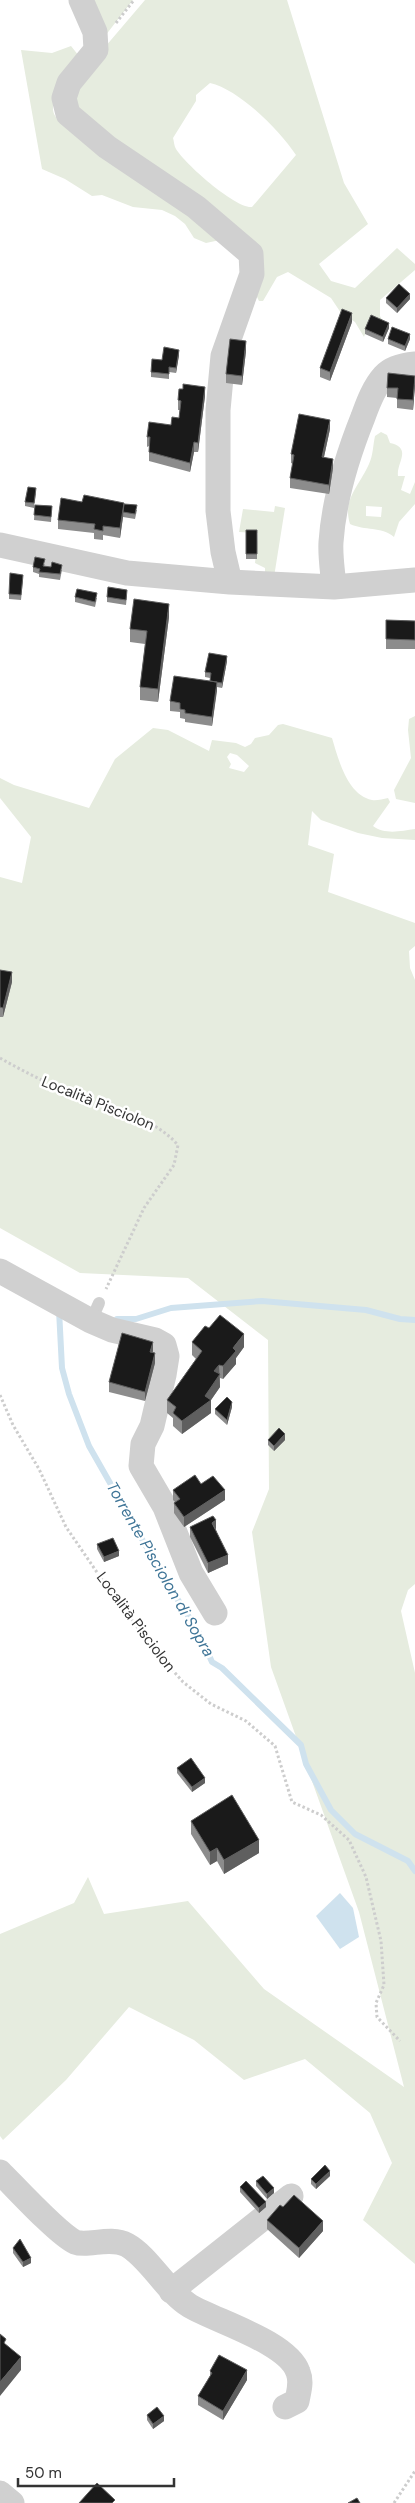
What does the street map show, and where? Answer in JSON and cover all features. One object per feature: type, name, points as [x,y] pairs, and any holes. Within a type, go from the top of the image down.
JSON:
[{"type":"street","points":[[81,0],[95,32],[96,50],[69,83],[64,98],[68,114],[107,147],[196,208],[251,254],[252,274],[223,356],[218,410],[218,511],[222,552],[230,582]]},
{"type":"street","points":[[334,588],[331,544],[335,508],[342,473],[371,397],[384,376],[394,368],[415,364]]},
{"type":"street","points":[[0,545],[127,573],[230,582],[334,588],[415,580]]},
{"type":"street","points":[[0,1271],[95,1312],[112,1330],[155,1340],[164,1345],[167,1356],[152,1426],[143,1444],[141,1466],[165,1508],[191,1573],[215,1612]]},
{"type":"street","points":[[0,2172],[57,2227],[76,2242],[118,2241],[129,2246],[171,2291],[190,2306],[262,2340],[284,2354],[298,2370],[301,2384],[296,2401],[284,2407]]},
{"type":"street","points":[[171,2291],[292,2196]]},
{"type":"street","points":[[0,2493],[12,2503]]},
{"type":"path","name":"Località Pisciolon","points":[[0,1058],[66,1091],[142,1119],[166,1132],[178,1145],[174,1165],[144,1208],[95,1312]]},
{"type":"path","name":"Località Pisciolon","points":[[0,1396],[13,1425],[39,1470],[66,1527],[152,1647],[183,1682],[211,1704],[246,1721],[275,1746],[292,1802],[321,1815],[349,1840],[366,1877],[381,1942],[384,1985],[376,2003],[377,2017],[400,2041]]},
{"type":"path","points":[[394,2503],[415,2471]]},
{"type":"shaded area","points":[[83,0],[133,0],[105,36]]},
{"type":"shaded area","points":[[145,0],[287,0],[344,183],[368,224],[319,264],[331,281],[355,288],[397,248],[415,264],[415,270],[380,300],[380,316],[387,330],[369,323],[364,337],[355,322],[341,313],[331,298],[288,272],[277,277],[263,301],[259,301],[255,293],[261,277],[83,127],[73,90],[105,47]],"holes":[[[210,83],[222,87],[258,112],[280,134],[296,155],[252,207],[235,201],[211,184],[189,165],[174,145],[173,138],[196,101],[196,95]]]},
{"type":"shaded area","points":[[71,46],[79,56],[56,97],[53,110],[57,119],[64,126],[182,209],[220,240],[206,243],[194,238],[185,224],[175,216],[162,210],[133,207],[102,195],[92,196],[65,179],[42,169],[21,50],[52,53]]},
{"type":"shaded area","points":[[381,432],[387,435],[390,443],[401,448],[402,456],[398,476],[405,476],[401,490],[410,494],[415,482],[415,504],[399,522],[394,537],[384,531],[350,524],[348,515],[348,507],[353,492],[370,461],[375,436]],"holes":[[[366,506],[382,507],[381,517],[366,516]]]},
{"type":"shaded area","points":[[275,506],[285,508],[274,577],[265,575],[265,568],[255,563],[258,533],[239,532],[243,509],[274,512]]},
{"type":"shaded area","points":[[415,716],[415,803],[396,799],[394,790],[411,758],[408,730],[409,719]]},
{"type":"shaded area","points":[[283,724],[332,738],[345,775],[356,791],[363,797],[372,800],[388,798],[390,802],[373,826],[383,831],[415,829],[415,840],[382,838],[358,833],[321,820],[312,811],[308,845],[334,854],[328,892],[415,923],[415,946],[409,951],[410,968],[415,980],[415,1584],[408,1590],[401,1611],[415,1673],[415,2264],[363,2220],[392,2163],[370,2113],[305,2059],[244,2080],[194,2040],[129,2007],[66,2080],[3,2140],[0,2136],[0,1934],[74,1903],[88,1877],[104,1914],[188,1901],[264,1989],[404,2087],[359,1912],[271,1667],[252,1532],[269,1489],[268,1340],[188,1278],[80,1273],[0,1228],[0,877],[22,883],[31,837],[0,798],[0,778],[14,785],[89,808],[115,759],[153,728],[168,730],[209,751],[212,740],[236,743],[245,747],[251,744],[255,738],[269,735],[278,725]],"holes":[[[230,753],[237,755],[249,766],[244,772],[229,768],[231,764],[227,757]]]},
{"type":"water","points":[[340,1893],[353,1908],[359,1937],[340,1949],[316,1916]]},
{"type":"building","points":[[399,284],[410,294],[397,308],[386,298]]},
{"type":"building","points":[[342,309],[352,313],[330,372],[320,368]]},
{"type":"building","points":[[371,315],[389,323],[383,337],[365,329]]},
{"type":"building","points":[[392,327],[410,334],[405,346],[388,339]]},
{"type":"building","points":[[230,339],[246,341],[242,376],[226,374]]},
{"type":"building","points":[[164,347],[179,350],[176,368],[169,367],[169,374],[151,372],[152,359],[162,360]]},
{"type":"building","points":[[388,373],[415,376],[413,400],[397,399],[398,388],[387,388]]},
{"type":"building","points":[[183,384],[205,387],[198,443],[194,442],[190,463],[149,452],[150,437],[147,437],[149,422],[171,425],[172,417],[179,418],[181,401],[178,400],[179,389],[183,389]]},
{"type":"building","points":[[299,414],[330,420],[322,457],[333,459],[329,485],[290,478],[294,455],[291,454]]},
{"type":"building","points":[[28,487],[36,488],[34,503],[25,502]]},
{"type":"building","points":[[84,495],[124,503],[120,528],[103,526],[103,531],[94,529],[95,524],[58,520],[61,498],[82,502]]},
{"type":"building","points":[[124,504],[137,505],[135,514],[123,512]]},
{"type":"building","points":[[35,505],[52,506],[51,517],[34,515]]},
{"type":"building","points":[[246,530],[257,530],[257,554],[246,554]]},
{"type":"building","points":[[35,557],[45,559],[43,566],[51,567],[52,562],[62,565],[60,574],[39,572],[40,569],[33,567]]},
{"type":"building","points":[[10,573],[23,575],[21,595],[9,594]]},
{"type":"building","points":[[108,587],[127,590],[126,600],[107,597]]},
{"type":"building","points":[[77,589],[97,593],[95,602],[75,597]]},
{"type":"building","points":[[134,599],[169,604],[158,689],[140,687],[147,631],[130,629]]},
{"type":"building","points":[[386,620],[415,621],[415,640],[386,639]]},
{"type":"building","points":[[209,653],[227,656],[222,683],[210,681],[211,673],[205,672]]},
{"type":"building","points":[[174,676],[217,682],[212,717],[185,713],[185,710],[180,709],[180,703],[170,701]]},
{"type":"building","points":[[0,970],[12,972],[3,1008],[0,1007]]},
{"type":"building","points":[[220,1315],[244,1334],[233,1348],[236,1351],[223,1366],[219,1365],[214,1371],[220,1374],[205,1396],[211,1400],[182,1421],[173,1413],[176,1407],[167,1400],[202,1351],[192,1342],[205,1326],[209,1328]]},
{"type":"building","points":[[122,1333],[153,1342],[150,1352],[155,1353],[145,1392],[109,1382]]},
{"type":"building","points":[[227,1397],[232,1402],[227,1420],[215,1409]]},
{"type":"building","points":[[279,1428],[285,1434],[274,1446],[268,1440]]},
{"type":"building","points":[[195,1475],[201,1484],[213,1476],[225,1490],[184,1517],[174,1503],[180,1499],[173,1490]]},
{"type":"building","points":[[213,1516],[216,1520],[212,1523],[228,1555],[208,1563],[190,1527]]},
{"type":"building","points":[[113,1538],[119,1551],[104,1557],[97,1544]]},
{"type":"building","points":[[191,1758],[205,1778],[192,1787],[177,1768]]},
{"type":"building","points":[[232,1795],[259,1840],[224,1860],[217,1848],[210,1852],[191,1821]]},
{"type":"building","points":[[325,2165],[330,2171],[316,2184],[311,2179]]},
{"type":"building","points":[[263,2176],[274,2188],[267,2194],[256,2181]]},
{"type":"building","points":[[246,2181],[266,2202],[259,2208],[240,2187]]},
{"type":"building","points":[[294,2195],[323,2221],[299,2248],[267,2220],[280,2205],[283,2207]]},
{"type":"building","points":[[20,2239],[31,2258],[23,2262],[13,2248]]},
{"type":"building","points":[[0,2334],[6,2339],[4,2343],[21,2357],[0,2382]]},
{"type":"building","points":[[219,2355],[247,2370],[223,2411],[198,2396],[212,2373],[210,2371]]},
{"type":"building","points":[[157,2407],[164,2416],[153,2424],[147,2415]]},
{"type":"building","points":[[97,2483],[115,2500],[112,2503],[79,2503]]},
{"type":"building","points":[[357,2498],[360,2503],[348,2503]]},
{"type":"waterway","points":[[117,1319],[136,1319],[171,1308],[262,1301],[366,1310],[400,1319],[415,1320]]},
{"type":"waterway","name":"Torrente Pisciolon di Sopra","points":[[59,1310],[62,1368],[69,1394],[89,1446],[167,1583],[198,1631],[212,1662],[222,1668],[301,1745],[306,1764],[331,1810],[355,1834],[408,1861],[415,1871]]}]
